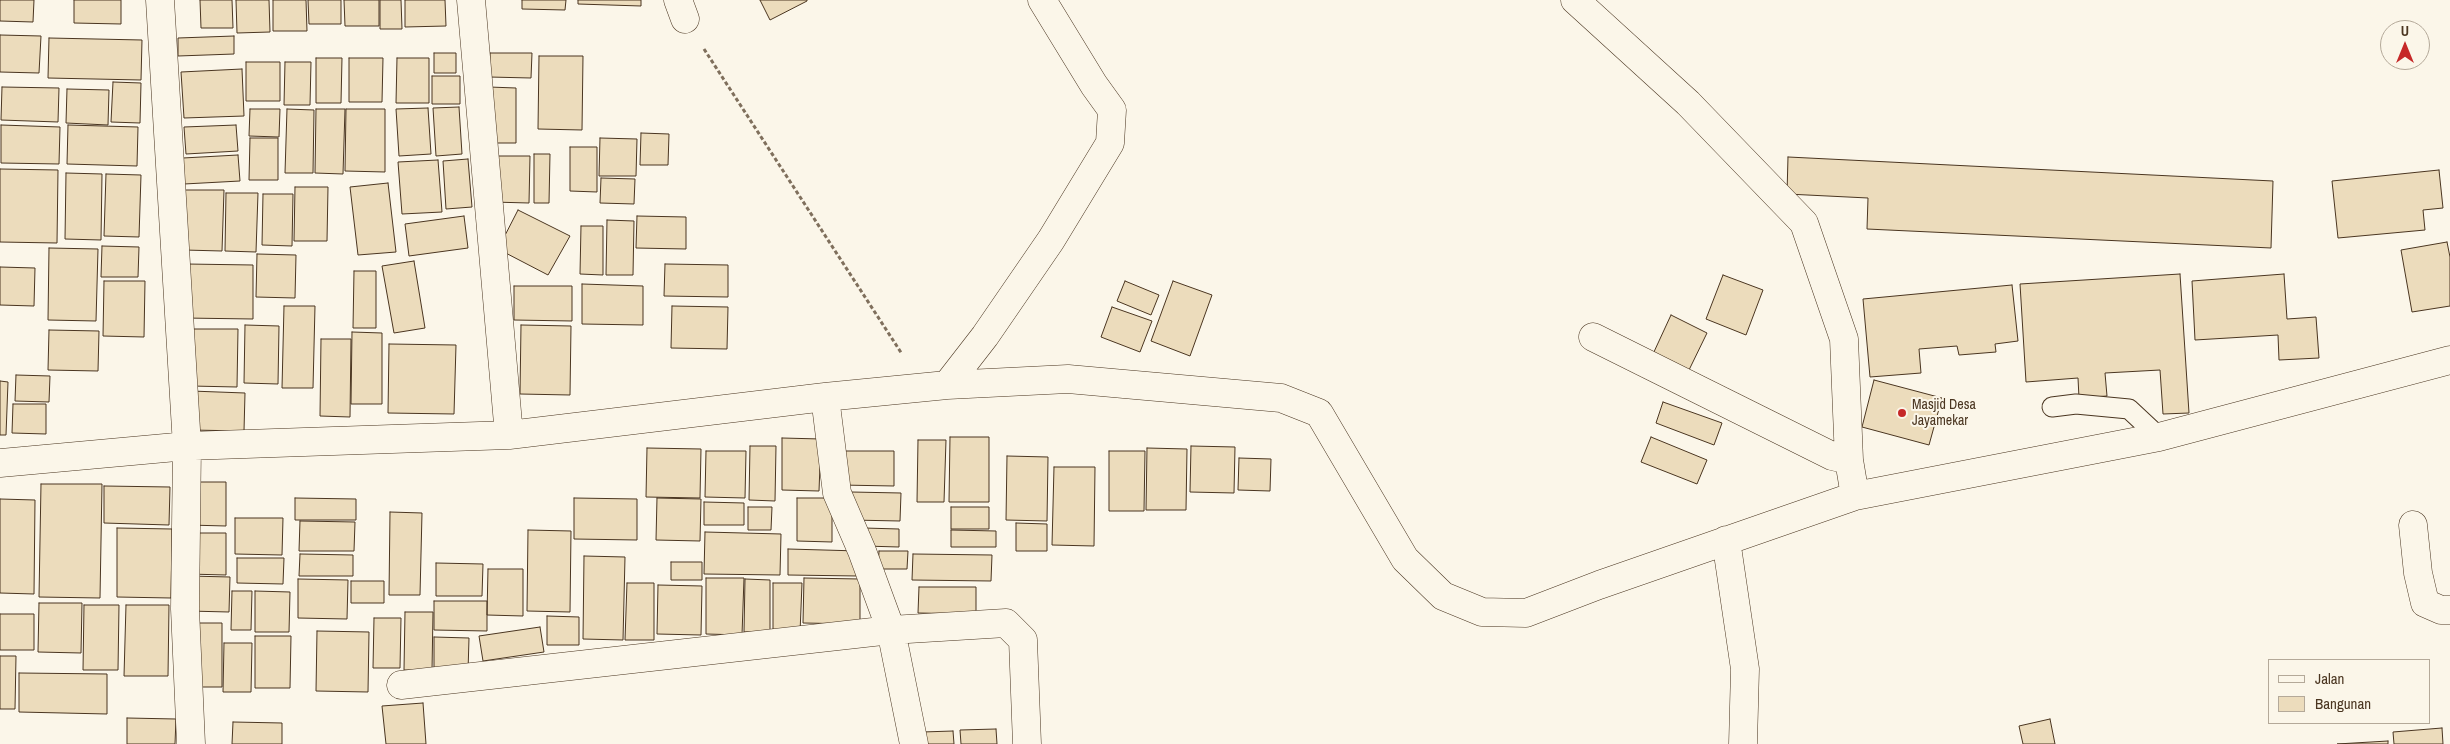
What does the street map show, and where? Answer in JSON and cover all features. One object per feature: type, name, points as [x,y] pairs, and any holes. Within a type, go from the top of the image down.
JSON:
[{"type":"street","points":[[160,0],[187,446],[185,610],[191,744]]},
{"type":"street","points":[[471,0],[509,435]]},
{"type":"street","points":[[936,386],[985,336],[1051,240],[1110,143],[1112,110],[1042,0]]},
{"type":"street","points":[[1575,0],[1688,103],[1804,223],[1844,339],[1849,460],[1855,496]]},
{"type":"street","points":[[1593,337],[1832,456],[1849,460]]},
{"type":"street","points":[[0,462],[187,446],[509,435],[825,397],[936,386],[1078,380],[1281,398],[1319,413],[1405,559],[1443,596],[1482,612],[1526,613],[1726,540],[1855,496],[2159,438],[2450,360]]},
{"type":"street","points":[[825,397],[837,494],[862,552],[891,630],[914,744]]},
{"type":"street","points":[[2413,524],[2418,573],[2425,603],[2441,610],[2450,610]]},
{"type":"street","points":[[1726,540],[1745,669],[1744,744]]},
{"type":"street","points":[[401,686],[891,630],[1006,623],[1023,640],[1027,744]]},
{"type":"lane","points":[[2052,407],[2076,404],[2129,409],[2159,438]]},
{"type":"path","points":[[681,9],[936,386]]},
{"type":"building","points":[[0,0],[34,0],[33,22],[0,21]]},
{"type":"building","points":[[74,0],[121,0],[121,24],[74,23]]},
{"type":"building","points":[[200,0],[232,0],[233,28],[201,28]]},
{"type":"building","points":[[236,0],[269,0],[270,32],[237,33]]},
{"type":"building","points":[[273,0],[306,0],[307,31],[273,31]]},
{"type":"building","points":[[308,0],[341,0],[341,24],[309,24]]},
{"type":"building","points":[[344,0],[379,0],[379,26],[345,26]]},
{"type":"building","points":[[380,0],[401,0],[402,29],[380,29]]},
{"type":"building","points":[[405,0],[445,0],[446,26],[405,27]]},
{"type":"building","points":[[522,0],[566,0],[565,10],[522,9]]},
{"type":"building","points":[[578,0],[641,0],[641,6],[578,4]]},
{"type":"building","points":[[760,0],[807,0],[807,1],[770,20]]},
{"type":"building","points":[[0,35],[41,36],[39,73],[0,72]]},
{"type":"building","points":[[234,36],[234,54],[178,56],[178,38]]},
{"type":"building","points":[[49,38],[142,40],[141,80],[48,78]]},
{"type":"building","points":[[434,53],[456,53],[456,73],[434,73]]},
{"type":"building","points":[[490,53],[532,53],[531,78],[489,77]]},
{"type":"building","points":[[539,56],[583,56],[582,130],[538,129]]},
{"type":"building","points":[[316,58],[342,58],[341,103],[316,103]]},
{"type":"building","points":[[349,58],[383,58],[382,102],[349,102]]},
{"type":"building","points":[[397,58],[429,58],[429,103],[396,103]]},
{"type":"building","points":[[246,62],[280,62],[280,101],[246,101]]},
{"type":"building","points":[[285,62],[311,62],[310,105],[284,105]]},
{"type":"building","points":[[242,69],[244,116],[184,118],[181,72]]},
{"type":"building","points":[[432,76],[460,76],[460,104],[432,104]]},
{"type":"building","points":[[113,82],[141,83],[140,123],[111,122]]},
{"type":"building","points":[[2,87],[59,88],[58,122],[1,120]]},
{"type":"building","points":[[489,87],[516,88],[516,143],[487,143]]},
{"type":"building","points":[[67,89],[109,90],[108,125],[66,123]]},
{"type":"building","points":[[459,107],[462,154],[436,156],[433,108]]},
{"type":"building","points":[[428,108],[431,154],[399,156],[396,109]]},
{"type":"building","points":[[250,109],[280,109],[279,137],[249,136]]},
{"type":"building","points":[[287,109],[314,110],[313,173],[285,173]]},
{"type":"building","points":[[316,109],[345,109],[343,174],[315,173]]},
{"type":"building","points":[[346,109],[385,109],[385,172],[345,171]]},
{"type":"building","points":[[1,125],[60,127],[59,164],[1,163]]},
{"type":"building","points":[[68,125],[138,127],[137,166],[67,164]]},
{"type":"building","points":[[236,125],[238,151],[186,154],[184,127]]},
{"type":"building","points":[[641,133],[669,134],[668,165],[640,165]]},
{"type":"building","points":[[250,138],[278,138],[278,180],[249,180]]},
{"type":"building","points":[[600,138],[637,139],[636,176],[599,176]]},
{"type":"building","points":[[570,147],[597,147],[597,192],[570,191]]},
{"type":"building","points":[[534,154],[550,154],[549,203],[534,203]]},
{"type":"building","points":[[238,155],[240,181],[184,184],[183,158]]},
{"type":"building","points":[[492,156],[530,156],[529,203],[492,202]]},
{"type":"building","points":[[1788,157],[2273,181],[2271,248],[1867,229],[1868,198],[1787,194]]},
{"type":"building","points":[[468,159],[472,207],[446,209],[443,161]]},
{"type":"building","points":[[438,160],[442,212],[402,214],[398,162]]},
{"type":"building","points":[[0,169],[58,170],[57,243],[0,242]]},
{"type":"building","points":[[2439,170],[2443,208],[2423,210],[2425,230],[2338,238],[2332,181]]},
{"type":"building","points":[[66,173],[102,174],[101,240],[65,239]]},
{"type":"building","points":[[106,174],[141,175],[139,237],[104,236]]},
{"type":"building","points":[[601,178],[635,179],[634,204],[600,203]]},
{"type":"building","points":[[388,183],[396,252],[358,255],[350,187]]},
{"type":"building","points":[[295,187],[328,187],[327,241],[294,241]]},
{"type":"building","points":[[184,190],[224,190],[222,251],[184,250]]},
{"type":"building","points":[[226,193],[258,193],[256,252],[225,251]]},
{"type":"building","points":[[263,194],[293,194],[292,246],[262,245]]},
{"type":"building","points":[[518,210],[570,236],[548,275],[498,249]]},
{"type":"building","points":[[464,216],[468,248],[409,256],[405,224]]},
{"type":"building","points":[[637,216],[686,217],[686,249],[636,248]]},
{"type":"building","points":[[607,220],[634,221],[633,275],[606,275]]},
{"type":"building","points":[[581,226],[603,226],[603,275],[580,274]]},
{"type":"building","points":[[2447,242],[2450,257],[2450,306],[2412,312],[2401,250]]},
{"type":"building","points":[[102,246],[139,247],[138,277],[101,277]]},
{"type":"building","points":[[49,248],[98,249],[96,321],[48,320]]},
{"type":"building","points":[[257,254],[296,255],[295,298],[256,297]]},
{"type":"building","points":[[414,261],[425,328],[394,333],[382,266]]},
{"type":"building","points":[[186,264],[253,265],[253,319],[184,318]]},
{"type":"building","points":[[665,264],[728,265],[728,297],[664,296]]},
{"type":"building","points":[[0,267],[35,268],[34,306],[0,305]]},
{"type":"building","points":[[354,271],[376,271],[376,328],[353,328]]},
{"type":"building","points":[[2180,274],[2189,413],[2163,414],[2160,370],[2105,373],[2107,396],[2079,398],[2078,378],[2026,382],[2020,284]]},
{"type":"building","points":[[2284,274],[2287,319],[2316,317],[2319,358],[2279,360],[2278,335],[2195,340],[2192,281]]},
{"type":"building","points":[[1723,275],[1763,290],[1746,335],[1706,319]]},
{"type":"building","points":[[104,281],[145,281],[144,337],[103,336]]},
{"type":"building","points":[[1125,281],[1159,295],[1151,315],[1117,301]]},
{"type":"building","points":[[1173,281],[1212,295],[1190,356],[1151,341]]},
{"type":"building","points":[[582,284],[643,286],[643,325],[582,324]]},
{"type":"building","points":[[2012,285],[2018,341],[1995,344],[1996,352],[1959,355],[1957,346],[1919,349],[1921,373],[1870,377],[1863,299]]},
{"type":"building","points":[[514,286],[572,286],[572,321],[514,320]]},
{"type":"building","points":[[284,306],[315,306],[313,388],[282,388]]},
{"type":"building","points":[[672,306],[728,307],[727,349],[671,348]]},
{"type":"building","points":[[1112,307],[1152,321],[1140,352],[1101,337]]},
{"type":"building","points":[[1671,315],[1707,333],[1689,370],[1653,354]]},
{"type":"building","points":[[245,325],[279,326],[278,384],[244,383]]},
{"type":"building","points":[[521,325],[571,326],[570,395],[520,394]]},
{"type":"building","points":[[191,329],[238,329],[237,387],[191,386]]},
{"type":"building","points":[[49,330],[99,331],[98,371],[48,370]]},
{"type":"building","points":[[352,332],[382,333],[382,404],[351,404]]},
{"type":"building","points":[[321,339],[351,339],[350,417],[320,416]]},
{"type":"building","points":[[389,344],[456,345],[454,414],[388,413]]},
{"type":"building","points":[[16,375],[50,376],[49,402],[15,401]]},
{"type":"building","name":"Masjid Desa Jayamekar","points":[[1874,380],[1942,398],[1929,445],[1862,427]]},
{"type":"building","points":[[0,381],[8,382],[6,435],[0,435]]},
{"type":"building","points":[[191,391],[245,393],[244,431],[190,430]]},
{"type":"building","points":[[1663,402],[1722,423],[1714,445],[1656,423]]},
{"type":"building","points":[[13,404],[46,404],[46,434],[12,433]]},
{"type":"building","points":[[950,437],[989,437],[989,502],[949,502]]},
{"type":"building","points":[[1651,437],[1707,460],[1697,484],[1641,462]]},
{"type":"building","points":[[782,438],[821,439],[819,491],[782,490]]},
{"type":"building","points":[[918,440],[946,440],[944,502],[917,502]]},
{"type":"building","points":[[750,446],[776,446],[775,501],[749,500]]},
{"type":"building","points":[[1191,446],[1235,447],[1234,493],[1190,492]]},
{"type":"building","points":[[647,448],[701,449],[700,498],[646,497]]},
{"type":"building","points":[[1147,448],[1187,449],[1186,510],[1146,510]]},
{"type":"building","points":[[706,451],[746,451],[745,498],[705,497]]},
{"type":"building","points":[[840,451],[894,451],[894,486],[840,485]]},
{"type":"building","points":[[1109,451],[1145,451],[1144,511],[1109,511]]},
{"type":"building","points":[[1007,456],[1048,457],[1047,521],[1006,520]]},
{"type":"building","points":[[1239,458],[1271,459],[1270,491],[1238,490]]},
{"type":"building","points":[[1054,467],[1095,467],[1094,546],[1052,545]]},
{"type":"building","points":[[189,482],[226,482],[226,526],[188,525]]},
{"type":"building","points":[[41,484],[102,484],[100,598],[39,597]]},
{"type":"building","points":[[104,486],[170,487],[169,525],[104,523]]},
{"type":"building","points":[[851,492],[901,493],[900,521],[851,520]]},
{"type":"building","points":[[295,498],[356,499],[356,520],[295,520]]},
{"type":"building","points":[[574,498],[637,499],[637,540],[574,539]]},
{"type":"building","points":[[657,498],[701,499],[700,541],[656,540]]},
{"type":"building","points":[[797,498],[832,498],[832,542],[797,541]]},
{"type":"building","points":[[0,499],[35,500],[34,594],[0,593]]},
{"type":"building","points":[[704,502],[744,503],[744,525],[704,525]]},
{"type":"building","points":[[748,507],[772,507],[771,530],[748,530]]},
{"type":"building","points":[[951,507],[989,507],[989,529],[951,529]]},
{"type":"building","points":[[390,512],[422,513],[420,595],[389,595]]},
{"type":"building","points":[[235,518],[283,518],[282,555],[235,554]]},
{"type":"building","points":[[300,521],[355,522],[354,551],[299,551]]},
{"type":"building","points":[[1016,523],[1047,524],[1047,551],[1016,551]]},
{"type":"building","points":[[117,528],[172,529],[171,598],[117,597]]},
{"type":"building","points":[[864,528],[899,529],[899,547],[864,546]]},
{"type":"building","points":[[528,530],[571,531],[570,612],[527,611]]},
{"type":"building","points":[[951,530],[996,531],[996,547],[951,547]]},
{"type":"building","points":[[705,532],[781,534],[780,575],[704,574]]},
{"type":"building","points":[[189,533],[226,533],[226,575],[188,574]]},
{"type":"building","points":[[788,549],[859,551],[858,576],[788,575]]},
{"type":"building","points":[[879,551],[908,551],[907,569],[878,569]]},
{"type":"building","points":[[300,554],[353,555],[353,576],[299,576]]},
{"type":"building","points":[[913,554],[992,555],[991,581],[912,580]]},
{"type":"building","points":[[584,556],[625,557],[623,640],[583,639]]},
{"type":"building","points":[[237,558],[284,558],[283,584],[237,583]]},
{"type":"building","points":[[671,562],[702,562],[702,580],[671,580]]},
{"type":"building","points":[[436,563],[483,564],[482,596],[436,596]]},
{"type":"building","points":[[488,569],[523,569],[523,616],[487,615]]},
{"type":"building","points":[[189,576],[230,577],[229,612],[188,611]]},
{"type":"building","points":[[706,578],[744,578],[742,635],[706,634]]},
{"type":"building","points":[[804,578],[860,579],[860,624],[803,623]]},
{"type":"building","points":[[298,579],[348,580],[347,619],[298,618]]},
{"type":"building","points":[[745,579],[770,580],[770,632],[744,632]]},
{"type":"building","points":[[351,581],[384,581],[384,603],[351,603]]},
{"type":"building","points":[[627,583],[654,583],[654,640],[625,640]]},
{"type":"building","points":[[773,583],[802,583],[800,633],[773,632]]},
{"type":"building","points":[[658,585],[702,586],[701,635],[657,634]]},
{"type":"building","points":[[919,587],[976,587],[976,614],[918,613]]},
{"type":"building","points":[[232,591],[252,591],[251,630],[231,630]]},
{"type":"building","points":[[255,591],[290,592],[289,632],[255,632]]},
{"type":"building","points":[[434,601],[487,601],[487,631],[434,630]]},
{"type":"building","points":[[39,603],[82,603],[81,653],[38,652]]},
{"type":"building","points":[[84,605],[119,605],[118,670],[83,670]]},
{"type":"building","points":[[126,605],[169,605],[168,676],[124,676]]},
{"type":"building","points":[[405,612],[433,612],[432,671],[404,670]]},
{"type":"building","points":[[0,614],[34,614],[34,650],[0,650]]},
{"type":"building","points":[[547,616],[579,617],[579,645],[547,645]]},
{"type":"building","points":[[374,618],[401,618],[400,668],[373,668]]},
{"type":"building","points":[[193,623],[222,623],[222,687],[191,687]]},
{"type":"building","points":[[540,627],[544,652],[483,661],[479,636]]},
{"type":"building","points":[[317,631],[369,632],[368,692],[316,691]]},
{"type":"building","points":[[255,636],[291,636],[290,688],[255,688]]},
{"type":"building","points":[[434,637],[469,638],[468,672],[434,671]]},
{"type":"building","points":[[224,643],[252,643],[251,692],[223,692]]},
{"type":"building","points":[[0,656],[16,656],[15,709],[0,709]]},
{"type":"building","points":[[19,673],[107,674],[107,714],[19,712]]},
{"type":"building","points":[[423,703],[426,744],[386,744],[382,706]]},
{"type":"building","points":[[127,718],[176,719],[175,744],[127,744]]},
{"type":"building","points":[[2050,719],[2055,744],[2023,744],[2019,726]]},
{"type":"building","points":[[233,722],[282,723],[282,744],[232,744]]},
{"type":"building","points":[[2442,728],[2443,744],[2394,744],[2393,732]]},
{"type":"building","points":[[996,729],[997,744],[961,744],[960,730]]},
{"type":"building","points":[[953,731],[954,744],[922,744],[922,732]]},
{"type":"building","points":[[2388,741],[2388,744],[2337,744]]},
{"type":"place","name":"Masjid Desa Jayamekar","points":[[1902,413]]}]
